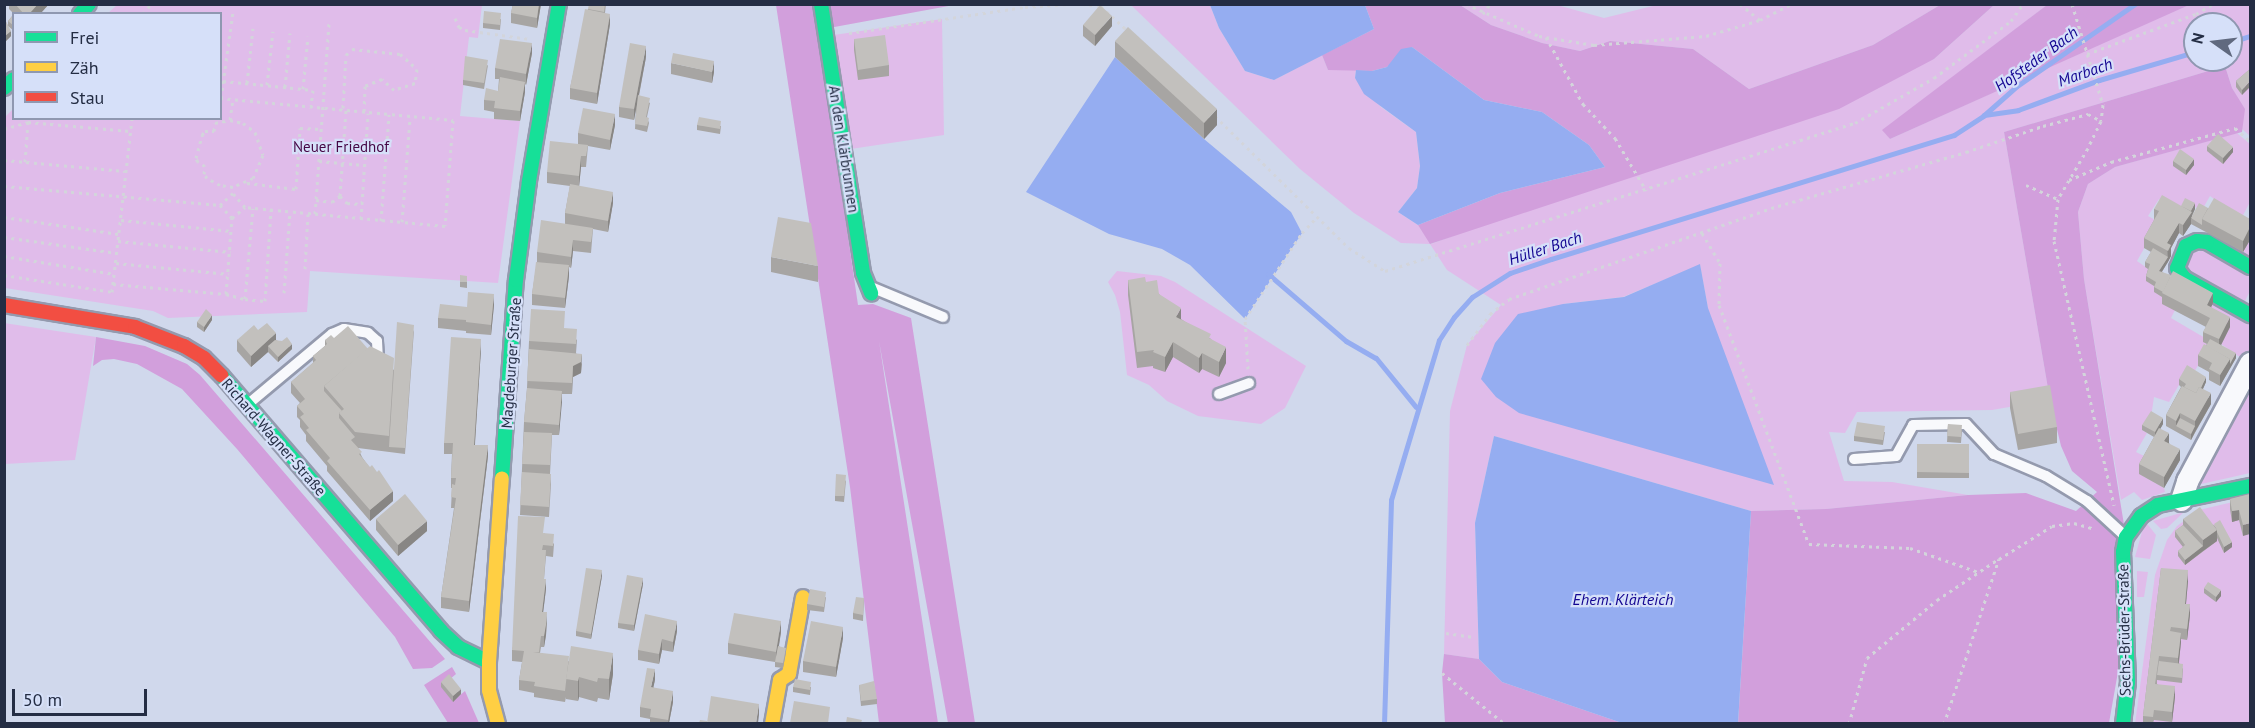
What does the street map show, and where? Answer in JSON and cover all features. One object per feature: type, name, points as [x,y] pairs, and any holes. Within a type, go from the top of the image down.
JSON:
[{"type":"street","name":"Magdeburger Straße","points":[[498,723],[489,690],[489,662],[516,280],[529,181],[559,4]]},
{"type":"street","name":"An den Klärbrunnen","points":[[821,4],[863,273],[869,290]]},
{"type":"street","points":[[2250,267],[2207,242],[2197,241],[2186,246],[2177,268],[2184,278],[2250,315]]},
{"type":"street","name":"Richard-Wagner-Straße","points":[[4,305],[135,327],[158,334],[204,358],[441,631],[458,647],[489,662]]},
{"type":"street","points":[[2181,500],[2187,481],[2250,363]]},
{"type":"street","points":[[2126,537],[2141,516],[2158,505],[2250,486]]},
{"type":"street","name":"Sechs-Brüder-Straße","points":[[2123,723],[2128,682],[2123,552],[2126,537]]},
{"type":"street","points":[[772,723],[780,680],[789,674],[803,597]]},
{"type":"lane","points":[[869,290],[943,317]]},
{"type":"lane","points":[[247,405],[332,334],[344,329],[368,333],[377,341],[378,360]]},
{"type":"lane","points":[[1219,394],[1249,383]]},
{"type":"lane","points":[[1854,459],[1896,456],[1913,425],[1966,424],[1994,454],[2046,476],[2087,501],[2126,537]]},
{"type":"path","points":[[827,36],[1026,6],[1069,4]]},
{"type":"path","points":[[1082,4],[1101,5],[1131,34]]},
{"type":"path","points":[[1466,4],[1483,14],[1546,37],[1594,45],[1706,36],[1760,20],[1792,4]]},
{"type":"path","points":[[1483,14],[1490,4]]},
{"type":"path","points":[[1740,4],[1760,20]]},
{"type":"path","points":[[1215,115],[1349,248],[1385,271],[1855,123],[1934,78],[2012,21],[2023,4]]},
{"type":"path","points":[[2072,4],[2103,105],[2101,121],[2058,199],[2054,241],[2114,507]]},
{"type":"path","points":[[2087,54],[2196,14],[2212,4]]},
{"type":"path","points":[[222,90],[233,11]]},
{"type":"path","points":[[454,18],[459,27],[465,30],[552,43]]},
{"type":"path","points":[[315,214],[329,22]]},
{"type":"path","points":[[247,83],[253,28]]},
{"type":"path","points":[[267,85],[273,31]]},
{"type":"path","points":[[285,87],[290,33]]},
{"type":"path","points":[[303,89],[308,36]]},
{"type":"path","points":[[1546,37],[1583,104],[1615,138],[1646,190]]},
{"type":"path","points":[[316,200],[332,202],[340,196],[346,55],[352,49],[400,54],[417,69],[415,83],[394,90],[382,79],[365,86],[361,219]]},
{"type":"path","points":[[223,81],[313,90],[311,106]]},
{"type":"path","points":[[222,98],[453,120],[445,226],[245,207],[233,193],[233,187]]},
{"type":"path","points":[[230,120],[233,99]]},
{"type":"path","points":[[381,221],[389,114]]},
{"type":"path","points":[[1467,345],[1490,314],[1509,299],[1778,207],[1955,155],[2043,126],[2088,114],[2101,121]]},
{"type":"path","points":[[402,222],[410,116]]},
{"type":"path","points":[[45,120],[48,124]]},
{"type":"path","points":[[48,124],[51,120]]},
{"type":"path","points":[[4,275],[112,292],[132,120]]},
{"type":"path","points":[[247,183],[261,164],[262,147],[255,132],[250,127],[230,120],[215,123],[214,131],[205,131],[202,135],[196,158],[205,166],[204,174],[207,178],[220,185],[233,187],[247,183],[296,189],[300,128],[321,129]]},
{"type":"path","points":[[25,162],[28,122]]},
{"type":"path","points":[[4,129],[28,122],[130,131]]},
{"type":"path","points":[[2068,180],[2111,162],[2235,128],[2250,141]]},
{"type":"path","points":[[4,160],[126,171]]},
{"type":"path","points":[[319,162],[364,165]]},
{"type":"path","points":[[2026,185],[2058,199]]},
{"type":"path","points":[[4,186],[220,205],[232,218]]},
{"type":"path","points":[[220,205],[233,193]]},
{"type":"path","points":[[340,196],[347,203],[362,204]]},
{"type":"path","points":[[226,294],[232,218],[245,207]]},
{"type":"path","points":[[245,299],[253,208]]},
{"type":"path","points":[[113,284],[226,294],[265,301],[272,210]]},
{"type":"path","points":[[284,292],[290,212]]},
{"type":"path","points":[[304,269],[308,214]]},
{"type":"path","points":[[4,217],[119,234]]},
{"type":"path","points":[[1249,383],[1245,319],[1302,233],[1317,218]]},
{"type":"path","points":[[121,220],[231,231]]},
{"type":"path","points":[[1702,232],[1720,263],[1719,305],[1809,544],[1910,548],[1978,572]]},
{"type":"path","points":[[4,237],[117,253]]},
{"type":"path","points":[[118,241],[230,252]]},
{"type":"path","points":[[4,256],[115,274]]},
{"type":"path","points":[[116,263],[228,274]]},
{"type":"path","points":[[1849,723],[1867,658],[1937,600],[2052,526],[2074,523],[2098,530]]},
{"type":"path","points":[[1944,723],[1999,559]]},
{"type":"path","points":[[1446,633],[1474,637]]},
{"type":"path","points":[[1442,673],[1505,723]]},
{"type":"green space","points":[[1661,4],[1940,5],[1873,45],[1749,89],[1693,49],[1610,41],[1580,51],[1542,43],[1491,25],[1460,5],[1557,5],[1604,18]]},
{"type":"green space","points":[[2189,4],[2250,5],[2250,136],[2242,129],[2244,109],[2232,88],[2227,72],[2243,72],[2243,12],[2183,12],[2183,72],[2205,72],[2004,132],[2050,400],[1992,410],[1857,412],[1845,433],[1829,432],[1844,481],[1892,482],[1968,495],[1826,509],[1751,511],[1494,436],[1475,523],[1479,659],[1444,654],[1450,411],[1467,345],[1501,305],[1447,270],[1430,244],[1401,243],[1354,213],[1300,169],[1131,5],[1210,5],[1219,28],[1245,71],[1274,80],[1322,55],[1328,70],[1356,70],[1355,78],[1381,107],[1416,132],[1420,166],[1417,188],[1398,212],[1418,225],[1431,244],[1934,59],[1994,5],[2047,5],[1883,130],[1890,139]],"holes":[[[1700,265],[1708,308],[1563,304],[1623,297]]]},
{"type":"green space","name":"Neuer Friedhof","points":[[117,5],[482,5],[478,38],[469,37],[460,116],[520,121],[498,283],[310,271],[307,312],[168,318],[153,311],[5,288],[4,118],[12,110],[12,120],[222,120],[222,12],[109,12]]},
{"type":"green space","points":[[942,19],[944,135],[844,150],[827,36]]},
{"type":"green space","points":[[2237,133],[2250,144],[2250,202],[2241,219],[2210,196],[2202,210],[2186,203],[2181,212],[2159,199],[2148,216],[2159,222],[2137,261],[2150,270],[2156,287],[2175,310],[2171,318],[2205,338],[2204,342],[2210,345],[2193,374],[2183,378],[2169,402],[2154,397],[2151,417],[2142,430],[2147,433],[2136,452],[2148,458],[2140,474],[2164,488],[2165,492],[2142,500],[2134,492],[2121,500],[2084,279],[2078,212],[2088,184],[2115,167]]},
{"type":"green space","points":[[2249,240],[2250,291],[2241,309],[2250,315],[2250,349],[2244,360],[2221,344],[2179,256]]},
{"type":"green space","points":[[1117,271],[1161,276],[1175,282],[1306,366],[1285,408],[1261,424],[1198,416],[1167,401],[1149,385],[1127,375],[1120,312],[1108,282]]},
{"type":"green space","points":[[4,323],[96,337],[75,460],[5,464]]},
{"type":"green space","points":[[2248,387],[2250,388],[2250,473],[2197,485],[2199,475]]},
{"type":"green space","points":[[2250,498],[2250,723],[2135,724],[2155,575],[2167,540],[2177,526],[2199,510]]},
{"type":"green space","points":[[2184,512],[2167,528],[2161,529],[2153,521]]},
{"type":"green space","points":[[2145,521],[2156,535],[2150,559],[2135,557]]},
{"type":"green space","points":[[2137,571],[2148,572],[2144,597],[2137,597]]},
{"type":"shaded area","points":[[776,5],[954,5],[818,30],[858,305],[873,304],[911,318],[975,723],[948,723],[879,341],[938,723],[879,723],[850,487]]},
{"type":"shaded area","points":[[1365,5],[1460,5],[1491,25],[1542,43],[1580,51],[1610,41],[1693,49],[1749,89],[1873,45],[1940,5],[1994,5],[1934,59],[1839,109],[1430,244],[1418,225],[1500,193],[1605,167],[1589,145],[1542,112],[1484,100],[1412,47],[1387,67],[1372,71],[1328,70],[1322,55],[1374,29]]},
{"type":"shaded area","points":[[2047,5],[2189,5],[1890,139],[1882,130]]},
{"type":"shaded area","points":[[2205,72],[2227,72],[2232,88],[2245,109],[2242,132],[2115,167],[2088,184],[2078,212],[2084,279],[2126,537],[2119,666],[2109,723],[1738,724],[1751,511],[1826,509],[1968,495],[2026,493],[2076,511],[2097,492],[2072,471],[2061,446],[2050,400],[2004,132]]},
{"type":"shaded area","points":[[96,337],[145,346],[187,364],[200,375],[445,659],[432,668],[413,669],[395,637],[237,449],[182,389],[137,364],[114,359],[102,360],[93,366]]},
{"type":"shaded area","points":[[1444,654],[1479,659],[1502,682],[1622,723],[1445,723],[1442,673]]},
{"type":"shaded area","points":[[452,667],[456,674],[449,680],[453,701],[465,691],[479,723],[448,723],[424,685]]},
{"type":"water","points":[[1210,5],[1365,5],[1374,29],[1274,80],[1245,71],[1219,28]]},
{"type":"water","points":[[1412,47],[1484,100],[1542,112],[1589,145],[1605,167],[1500,193],[1418,225],[1398,212],[1417,188],[1420,166],[1416,132],[1364,94],[1355,78],[1356,70],[1372,71],[1387,67],[1401,49]]},
{"type":"water","points":[[1115,57],[1204,139],[1291,212],[1302,233],[1245,319],[1190,265],[1162,249],[1109,234],[1026,192]]},
{"type":"water","points":[[1700,264],[1708,308],[1774,485],[1519,413],[1496,397],[1481,379],[1495,343],[1518,314],[1563,304],[1624,297]]},
{"type":"water","name":"Ehem. Klärteich","points":[[1494,436],[1751,511],[1738,723],[1622,723],[1502,682],[1479,659],[1475,523]]},
{"type":"building","points":[[15,4],[38,4],[31,12],[22,12]]},
{"type":"building","points":[[513,4],[539,4],[537,18],[511,13]]},
{"type":"building","points":[[589,4],[605,4],[604,12],[588,9]]},
{"type":"building","points":[[1100,5],[1112,16],[1095,35],[1083,25]]},
{"type":"building","points":[[585,9],[610,14],[597,93],[570,88]]},
{"type":"building","points":[[484,11],[501,13],[500,25],[483,23]]},
{"type":"building","points":[[4,18],[11,31],[5,36],[4,36]]},
{"type":"building","points":[[1128,27],[1217,109],[1204,123],[1115,41]]},
{"type":"building","points":[[885,35],[889,65],[858,70],[854,39]]},
{"type":"building","points":[[500,39],[532,43],[526,74],[495,68]]},
{"type":"building","points":[[630,43],[646,46],[634,109],[619,107]]},
{"type":"building","points":[[673,53],[714,61],[712,72],[671,63]]},
{"type":"building","points":[[465,56],[488,60],[484,83],[463,80]]},
{"type":"building","points":[[2250,69],[2250,81],[2242,90],[2236,81]]},
{"type":"building","points":[[500,77],[525,82],[520,111],[494,108],[495,101],[484,100],[486,88],[498,91]]},
{"type":"building","points":[[638,95],[650,98],[646,117],[649,118],[647,126],[635,124]]},
{"type":"building","points":[[583,108],[615,114],[610,140],[578,133]]},
{"type":"building","points":[[699,117],[721,121],[720,129],[697,125]]},
{"type":"building","points":[[2218,134],[2233,147],[2223,158],[2207,146]]},
{"type":"building","points":[[550,141],[588,145],[586,156],[581,156],[579,176],[547,172]]},
{"type":"building","points":[[2180,149],[2194,159],[2186,170],[2173,161]]},
{"type":"building","points":[[570,184],[613,192],[608,221],[565,213]]},
{"type":"building","points":[[2162,195],[2192,212],[2183,225],[2179,223],[2167,243],[2171,245],[2168,251],[2144,238],[2159,211],[2154,209]]},
{"type":"building","points":[[2185,198],[2195,203],[2191,211],[2181,206]]},
{"type":"building","points":[[2214,198],[2250,219],[2250,227],[2243,241],[2202,219]]},
{"type":"building","points":[[2199,203],[2208,208],[2202,219],[2202,225],[2191,218]]},
{"type":"building","points":[[778,217],[811,223],[818,266],[771,257]]},
{"type":"building","points":[[541,220],[593,228],[591,242],[573,240],[571,257],[537,252]]},
{"type":"building","points":[[2153,248],[2168,257],[2159,271],[2171,275],[2163,292],[2154,287],[2156,282],[2146,276],[2150,264],[2145,262]]},
{"type":"building","points":[[536,262],[569,265],[565,298],[532,294]]},
{"type":"building","points":[[2173,271],[2213,293],[2207,305],[2230,317],[2219,339],[2203,332],[2210,318],[2162,293]]},
{"type":"building","points":[[460,275],[467,276],[467,282],[460,282]]},
{"type":"building","points":[[1145,277],[1146,282],[1157,280],[1159,294],[1181,308],[1176,317],[1211,334],[1209,338],[1226,347],[1219,362],[1202,353],[1199,358],[1173,342],[1165,357],[1153,352],[1154,350],[1137,352],[1128,280]]},
{"type":"building","points":[[468,292],[494,294],[491,325],[438,318],[440,304],[467,307]]},
{"type":"building","points":[[206,309],[212,315],[204,327],[197,322]]},
{"type":"building","points":[[531,309],[565,311],[564,328],[577,329],[576,344],[529,341]]},
{"type":"building","points":[[397,322],[414,325],[405,448],[389,447]]},
{"type":"building","points":[[267,323],[276,333],[251,356],[237,340],[254,325],[258,330]]},
{"type":"building","points":[[348,326],[368,349],[324,386],[324,391],[342,411],[339,413],[339,418],[355,437],[351,440],[362,452],[359,454],[370,467],[372,465],[377,472],[379,470],[393,491],[370,510],[327,461],[330,458],[306,430],[309,428],[300,417],[304,414],[297,406],[305,399],[291,382],[316,360],[313,356],[327,344],[325,340],[331,335],[334,338]]},
{"type":"building","points":[[287,337],[292,344],[278,357],[268,346],[275,340],[282,341]]},
{"type":"building","points":[[451,337],[481,339],[474,445],[488,445],[469,601],[441,597],[456,498],[451,497],[452,484],[455,485],[456,478],[451,478],[453,443],[444,443]]},
{"type":"building","points":[[2210,339],[2236,353],[2230,364],[2230,359],[2206,346]]},
{"type":"building","points":[[2204,344],[2230,359],[2220,375],[2209,369],[2212,363],[2198,355]]},
{"type":"building","points":[[370,346],[394,358],[389,436],[355,432],[339,413],[344,409],[324,386]]},
{"type":"building","points":[[529,349],[582,354],[581,362],[573,366],[572,383],[527,381]]},
{"type":"building","points":[[2187,365],[2206,377],[2196,393],[2184,387],[2186,384],[2179,379]]},
{"type":"building","points":[[2050,385],[2057,427],[2018,434],[2010,392]]},
{"type":"building","points":[[2182,386],[2196,393],[2199,387],[2211,393],[2195,421],[2180,413],[2176,421],[2166,415]]},
{"type":"building","points":[[527,388],[562,391],[559,425],[524,422]]},
{"type":"building","points":[[2151,411],[2163,418],[2155,432],[2142,425]]},
{"type":"building","points":[[2180,418],[2195,426],[2191,434],[2176,426]]},
{"type":"building","points":[[1857,422],[1885,426],[1883,440],[1854,436]]},
{"type":"building","points":[[1948,424],[1962,425],[1961,437],[1947,436]]},
{"type":"building","points":[[2159,428],[2169,433],[2164,441],[2180,449],[2164,477],[2139,464]]},
{"type":"building","points":[[524,432],[552,433],[550,465],[522,464]]},
{"type":"building","points":[[1917,444],[1969,444],[1969,473],[1917,472]]},
{"type":"building","points":[[522,472],[551,474],[549,507],[520,505]]},
{"type":"building","points":[[836,474],[846,475],[844,496],[835,496]]},
{"type":"building","points":[[405,494],[427,521],[398,545],[376,519]]},
{"type":"building","points":[[2250,494],[2250,523],[2243,525],[2239,510],[2232,511],[2230,499]]},
{"type":"building","points":[[2200,507],[2217,530],[2203,540],[2183,519]]},
{"type":"building","points":[[518,516],[545,517],[543,533],[554,534],[553,546],[543,545],[542,550],[546,550],[544,579],[546,579],[542,612],[547,612],[546,625],[544,636],[541,636],[539,652],[533,652],[569,656],[565,691],[534,686],[535,682],[519,680],[524,651],[512,650]]},
{"type":"building","points":[[2220,520],[2232,542],[2224,547],[2214,524]]},
{"type":"building","points":[[2183,525],[2203,546],[2185,560],[2178,551],[2185,545],[2175,531]]},
{"type":"building","points":[[586,568],[602,570],[591,634],[576,631]]},
{"type":"building","points":[[2161,568],[2188,570],[2185,604],[2190,604],[2187,629],[2171,627],[2170,631],[2181,633],[2178,658],[2159,656],[2155,684],[2175,686],[2172,712],[2154,710],[2153,717],[2143,716]]},
{"type":"building","points":[[627,575],[643,578],[634,625],[618,623]]},
{"type":"building","points":[[2208,582],[2221,590],[2216,597],[2204,588]]},
{"type":"building","points":[[810,589],[826,592],[824,607],[807,604]]},
{"type":"building","points":[[856,597],[864,598],[863,615],[853,613]]},
{"type":"building","points":[[734,613],[781,621],[776,652],[728,643]]},
{"type":"building","points":[[645,614],[677,621],[673,642],[662,639],[659,654],[638,650]]},
{"type":"building","points":[[811,621],[843,627],[836,667],[803,661]]},
{"type":"building","points":[[571,646],[613,653],[609,679],[598,678],[597,682],[579,677],[578,681],[566,679]]},
{"type":"building","points":[[778,646],[786,648],[783,663],[775,662]]},
{"type":"building","points":[[2159,661],[2183,664],[2182,678],[2157,675]]},
{"type":"building","points":[[647,668],[655,669],[651,687],[673,691],[668,720],[650,717],[651,709],[640,707]]},
{"type":"building","points":[[449,674],[461,689],[453,696],[441,682]]},
{"type":"building","points":[[795,679],[811,682],[810,690],[793,687]]},
{"type":"building","points":[[874,681],[877,699],[861,701],[859,685]]},
{"type":"building","points":[[711,696],[759,704],[756,723],[707,723]]},
{"type":"building","points":[[794,701],[830,707],[828,723],[790,723]]},
{"type":"building","points":[[847,717],[862,720],[861,723],[846,723]]},
{"type":"waterway","name":"Hüller Bach","points":[[1384,724],[1391,500],[1439,340],[1454,317],[1472,297],[1510,273],[1551,259],[1954,135],[1983,116],[2017,86],[2135,4]]},
{"type":"waterway","name":"Marbach","points":[[2243,38],[2250,36]]},
{"type":"waterway","name":"Marbach","points":[[1984,115],[2018,110],[2099,80],[2183,56]]},
{"type":"waterway","points":[[1268,274],[1346,341],[1376,358],[1416,407]]},
{"type":"traffic: fast","points":[[82,12],[89,4]]},
{"type":"traffic: fast","points":[[502,478],[516,280],[529,181],[559,4]]},
{"type":"traffic: fast","points":[[821,4],[863,273],[871,293]]},
{"type":"traffic: fast","points":[[4,88],[12,81]]},
{"type":"traffic: fast","points":[[2250,267],[2207,242],[2197,241],[2186,246],[2177,268],[2184,278],[2250,315]]},
{"type":"traffic: fast","points":[[222,376],[441,631],[458,647],[489,662]]},
{"type":"traffic: fast","points":[[2123,724],[2128,682],[2123,552],[2126,537],[2141,516],[2158,505],[2250,486]]},
{"type":"traffic: slow","points":[[498,724],[489,690],[489,662],[502,478]]},
{"type":"traffic: slow","points":[[772,724],[780,680],[789,674],[803,597]]},
{"type":"traffic: jam","points":[[4,305],[135,327],[184,346],[204,358],[222,376]]},
{"type":"water label","name":"Hofsteder Bach","points":[[2036,59]]}]
